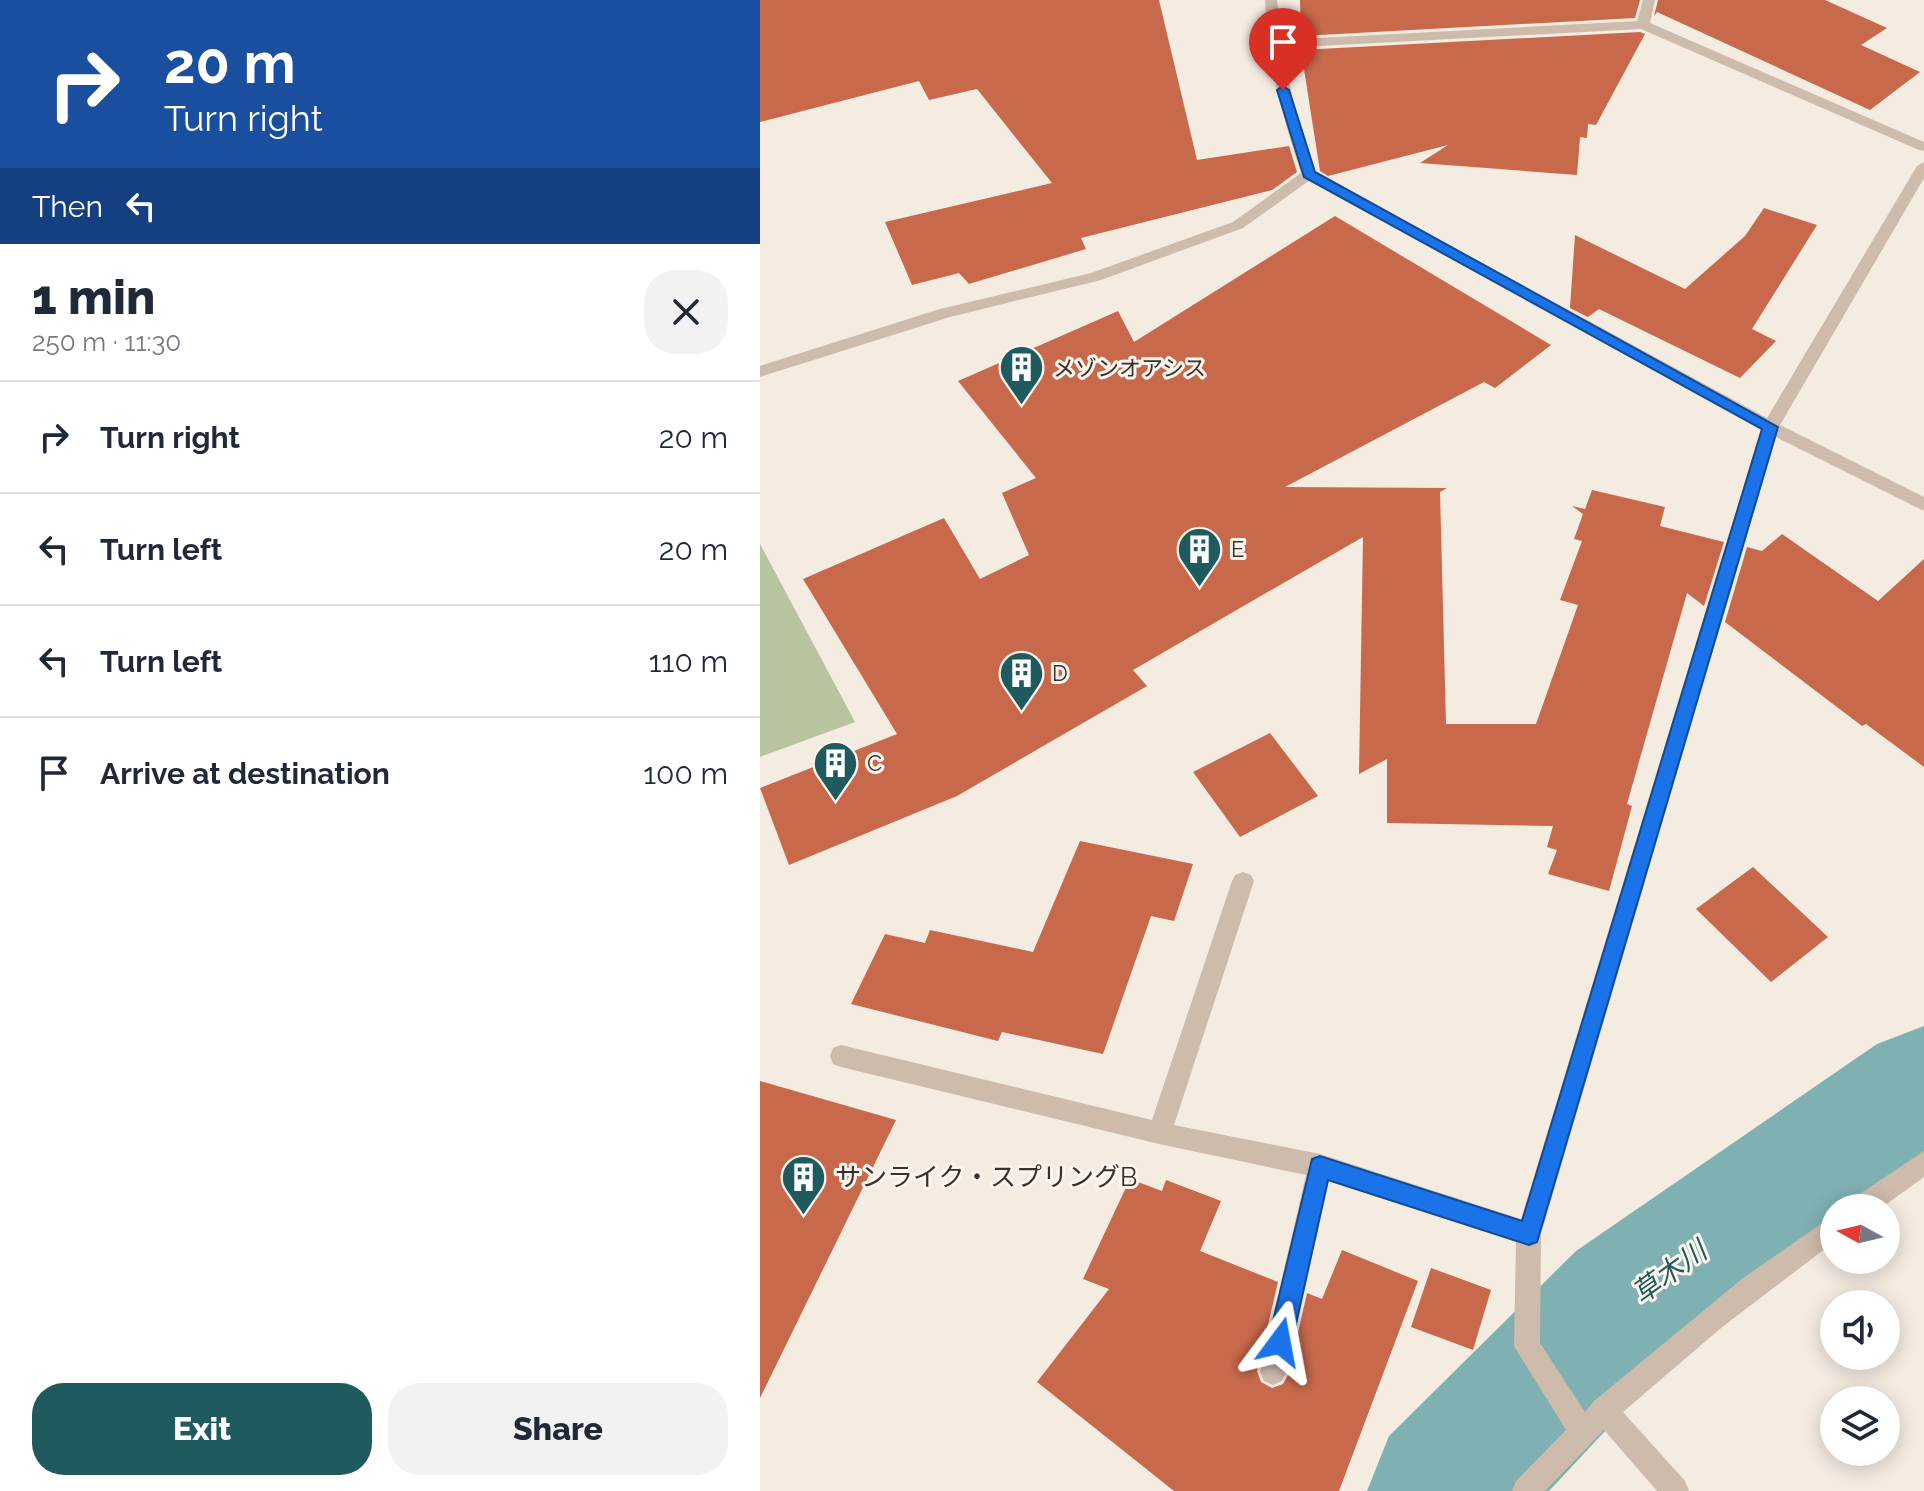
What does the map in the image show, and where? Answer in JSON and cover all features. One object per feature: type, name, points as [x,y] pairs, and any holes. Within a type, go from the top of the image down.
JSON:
[{"type":"street","points":[[1271,0],[1273,44],[1288,112],[1309,174],[1770,427],[1924,505]]},
{"type":"street","points":[[1643,25],[1649,0]]},
{"type":"street","points":[[1273,44],[1643,25],[1924,147]]},
{"type":"street","points":[[1575,1420],[1527,1346],[1529,1234],[1770,427],[1924,166]]},
{"type":"street","points":[[760,372],[946,313],[1096,277],[1238,225],[1309,174]]},
{"type":"street","points":[[1159,1133],[1243,881]]},
{"type":"street","points":[[841,1056],[1159,1133],[1320,1166],[1529,1234]]},
{"type":"street","points":[[1881,1194],[1924,1163]]},
{"type":"street","points":[[1273,1372],[1320,1166]]},
{"type":"street","points":[[1526,1491],[1575,1420],[1603,1410],[1753,1286],[1820,1237]]},
{"type":"street","points":[[1603,1410],[1675,1491]]},
{"type":"green space","points":[[760,544],[855,722],[760,757]]},
{"type":"building","points":[[760,0],[1159,0],[1197,160],[1289,146],[1297,172],[1272,190],[1081,238],[1086,249],[969,284],[959,273],[912,285],[885,222],[1052,183],[977,89],[929,100],[919,81],[760,122]]},
{"type":"building","points":[[1300,0],[1640,0],[1635,18],[1301,36]]},
{"type":"building","points":[[1658,0],[1825,0],[1887,28],[1861,45],[1920,72],[1870,110],[1657,12],[1654,16]]},
{"type":"building","points":[[1645,34],[1596,125],[1588,124],[1587,138],[1580,137],[1577,175],[1420,163],[1448,145],[1328,176],[1320,171],[1301,50]]},
{"type":"building","points":[[1764,208],[1817,225],[1752,329],[1776,341],[1740,378],[1599,309],[1588,317],[1570,308],[1575,235],[1685,289],[1745,236]]},
{"type":"building","points":[[1335,216],[1551,345],[1495,388],[1484,382],[1285,487],[1447,488],[1440,492],[1446,724],[1536,724],[1578,605],[1560,600],[1582,541],[1574,539],[1583,514],[1572,506],[1585,509],[1592,490],[1665,507],[1660,526],[1724,542],[1704,606],[1687,593],[1627,804],[1632,806],[1609,891],[1548,874],[1557,850],[1547,847],[1553,826],[1387,823],[1387,759],[1359,774],[1363,537],[1133,670],[1147,686],[957,796],[789,865],[760,788],[897,734],[803,579],[944,518],[980,579],[1029,555],[1002,493],[1036,478],[958,381],[1118,311],[1134,342]]},
{"type":"building","points":[[1782,534],[1878,601],[1924,559],[1924,767],[1866,724],[1862,726],[1725,622],[1747,547],[1762,551]]},
{"type":"building","points":[[1270,733],[1318,796],[1240,837],[1193,772]]},
{"type":"building","points":[[1080,841],[1193,864],[1174,921],[1151,916],[1103,1054],[1002,1032],[998,1041],[851,1004],[885,934],[925,943],[930,930],[1033,952]]},
{"type":"building","points":[[1753,867],[1828,937],[1771,982],[1696,909]]},
{"type":"building","name":"サンライク・スプリングB","points":[[760,1081],[896,1120],[760,1398]]},
{"type":"building","points":[[1130,1179],[1162,1191],[1166,1180],[1221,1201],[1200,1251],[1278,1282],[1257,1371],[1261,1382],[1272,1388],[1283,1384],[1289,1373],[1307,1293],[1322,1299],[1342,1250],[1418,1281],[1339,1491],[1174,1491],[1037,1382],[1109,1289],[1083,1279]]},
{"type":"building","points":[[1431,1268],[1491,1290],[1473,1350],[1411,1327]]},
{"type":"waterway","name":"草木川","points":[[1444,1491],[1627,1302],[1924,1088]]},
{"type":"place","name":"メゾンオアシス","points":[[1022,407]]},
{"type":"place","name":"E","points":[[1200,588]]},
{"type":"place","name":"D","points":[[1021,712]]},
{"type":"place","name":"C","points":[[836,802]]},
{"type":"place","name":"サンライク・スプリングB","points":[[804,1216]]},
{"type":"route","points":[[1280,1342],[1320,1166],[1529,1234],[1770,427],[1309,174],[1283,90]]}]
